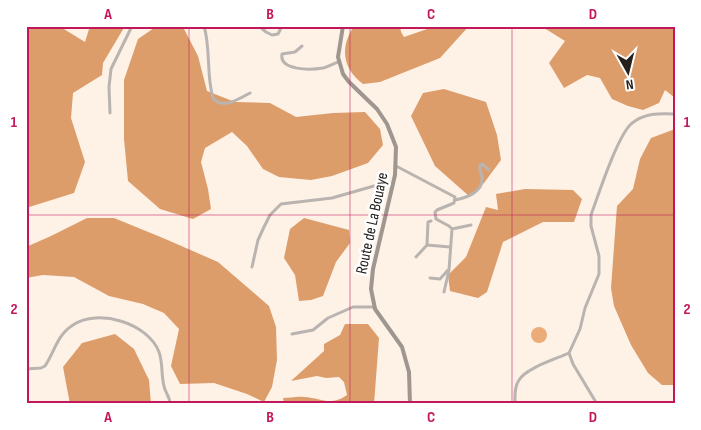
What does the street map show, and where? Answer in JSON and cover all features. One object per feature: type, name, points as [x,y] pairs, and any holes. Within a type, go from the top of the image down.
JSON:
[{"type":"main road","points":[[338,62],[338,47],[342,26]]},
{"type":"main road","name":"Route de La Bouaye","points":[[338,62],[349,82],[376,109],[387,124],[396,147],[393,185],[372,269],[371,289],[375,307],[402,347],[409,372],[410,404]]},
{"type":"street","points":[[110,113],[109,86],[111,69],[132,26]]},
{"type":"street","points":[[204,26],[212,98],[220,104],[228,103],[234,102],[250,93]]},
{"type":"street","points":[[258,26],[272,35],[278,34],[282,26]]},
{"type":"street","points":[[302,46],[295,52],[282,54],[281,59],[283,63],[287,66],[314,69],[325,68],[338,62]]},
{"type":"street","points":[[515,404],[516,387],[520,378],[531,370],[569,353],[580,329],[590,290],[599,274],[599,256],[591,226],[591,215],[614,155],[626,131],[631,124],[654,113],[675,114]]},
{"type":"street","points":[[444,292],[452,230],[449,226],[436,219],[437,210],[454,203],[455,200],[465,198],[478,191],[482,178],[479,169],[480,165],[482,164],[489,170]]},
{"type":"street","points":[[396,166],[452,195],[455,200]]},
{"type":"street","points":[[252,267],[258,240],[270,215],[281,204],[332,198],[374,186],[393,185]]},
{"type":"street","points":[[416,257],[427,245],[428,222],[431,221]]},
{"type":"street","points":[[452,230],[471,226]]},
{"type":"street","points":[[427,245],[450,247]]},
{"type":"street","points":[[430,278],[440,279],[448,270]]},
{"type":"street","points":[[292,334],[313,330],[328,318],[352,307],[375,307]]},
{"type":"street","points":[[26,369],[45,366],[60,336],[79,321],[96,316],[119,321],[134,326],[149,337],[158,350],[164,386],[170,397],[170,404]]},
{"type":"street","points":[[569,353],[573,364],[597,404]]},
{"type":"shaded area","points":[[26,26],[59,26],[85,42],[90,26],[125,26],[103,63],[102,75],[73,93],[71,118],[85,162],[74,193],[26,208]]},
{"type":"shaded area","points":[[157,26],[183,27],[198,56],[207,91],[235,102],[270,103],[296,117],[365,112],[380,129],[383,145],[368,163],[332,176],[311,180],[279,177],[263,169],[247,146],[232,132],[205,148],[201,162],[211,209],[193,219],[160,209],[128,181],[124,139],[124,80],[138,39]]},
{"type":"shaded area","points":[[354,26],[400,26],[404,37],[436,26],[469,26],[440,58],[380,82],[363,84],[351,71],[345,57],[347,42]]},
{"type":"shaded area","points":[[541,26],[675,26],[675,98],[665,90],[659,103],[643,110],[612,99],[600,78],[587,75],[564,88],[549,63],[565,41]]},
{"type":"shaded area","points":[[444,89],[486,102],[497,135],[501,160],[484,183],[469,196],[435,166],[411,116],[423,93]]},
{"type":"shaded area","points":[[675,129],[675,385],[662,385],[648,373],[631,345],[614,306],[611,288],[617,206],[633,189],[640,159],[651,138]]},
{"type":"shaded area","points":[[525,189],[573,190],[582,199],[574,222],[543,222],[503,242],[487,292],[478,298],[450,291],[448,275],[466,257],[486,207],[498,210],[496,194]]},
{"type":"shaded area","points":[[87,218],[114,218],[218,262],[269,306],[276,327],[277,360],[272,387],[264,402],[214,383],[180,384],[171,366],[179,329],[164,313],[143,304],[109,296],[74,277],[43,275],[26,278],[26,247]]},
{"type":"shaded area","points":[[304,218],[349,230],[350,243],[336,262],[323,296],[299,301],[295,275],[284,258],[290,229]]},
{"type":"shaded area","points":[[345,324],[368,324],[379,338],[374,404],[284,404],[283,398],[301,397],[336,401],[347,395],[344,382],[339,377],[326,378],[317,376],[291,381],[324,351],[324,344],[340,335]]},
{"type":"shaded area","points":[[536,327],[542,327],[547,332],[545,341],[536,343],[531,338],[531,332]]},
{"type":"shaded area","points":[[115,334],[134,349],[149,380],[151,404],[70,404],[63,367],[82,343]]}]
